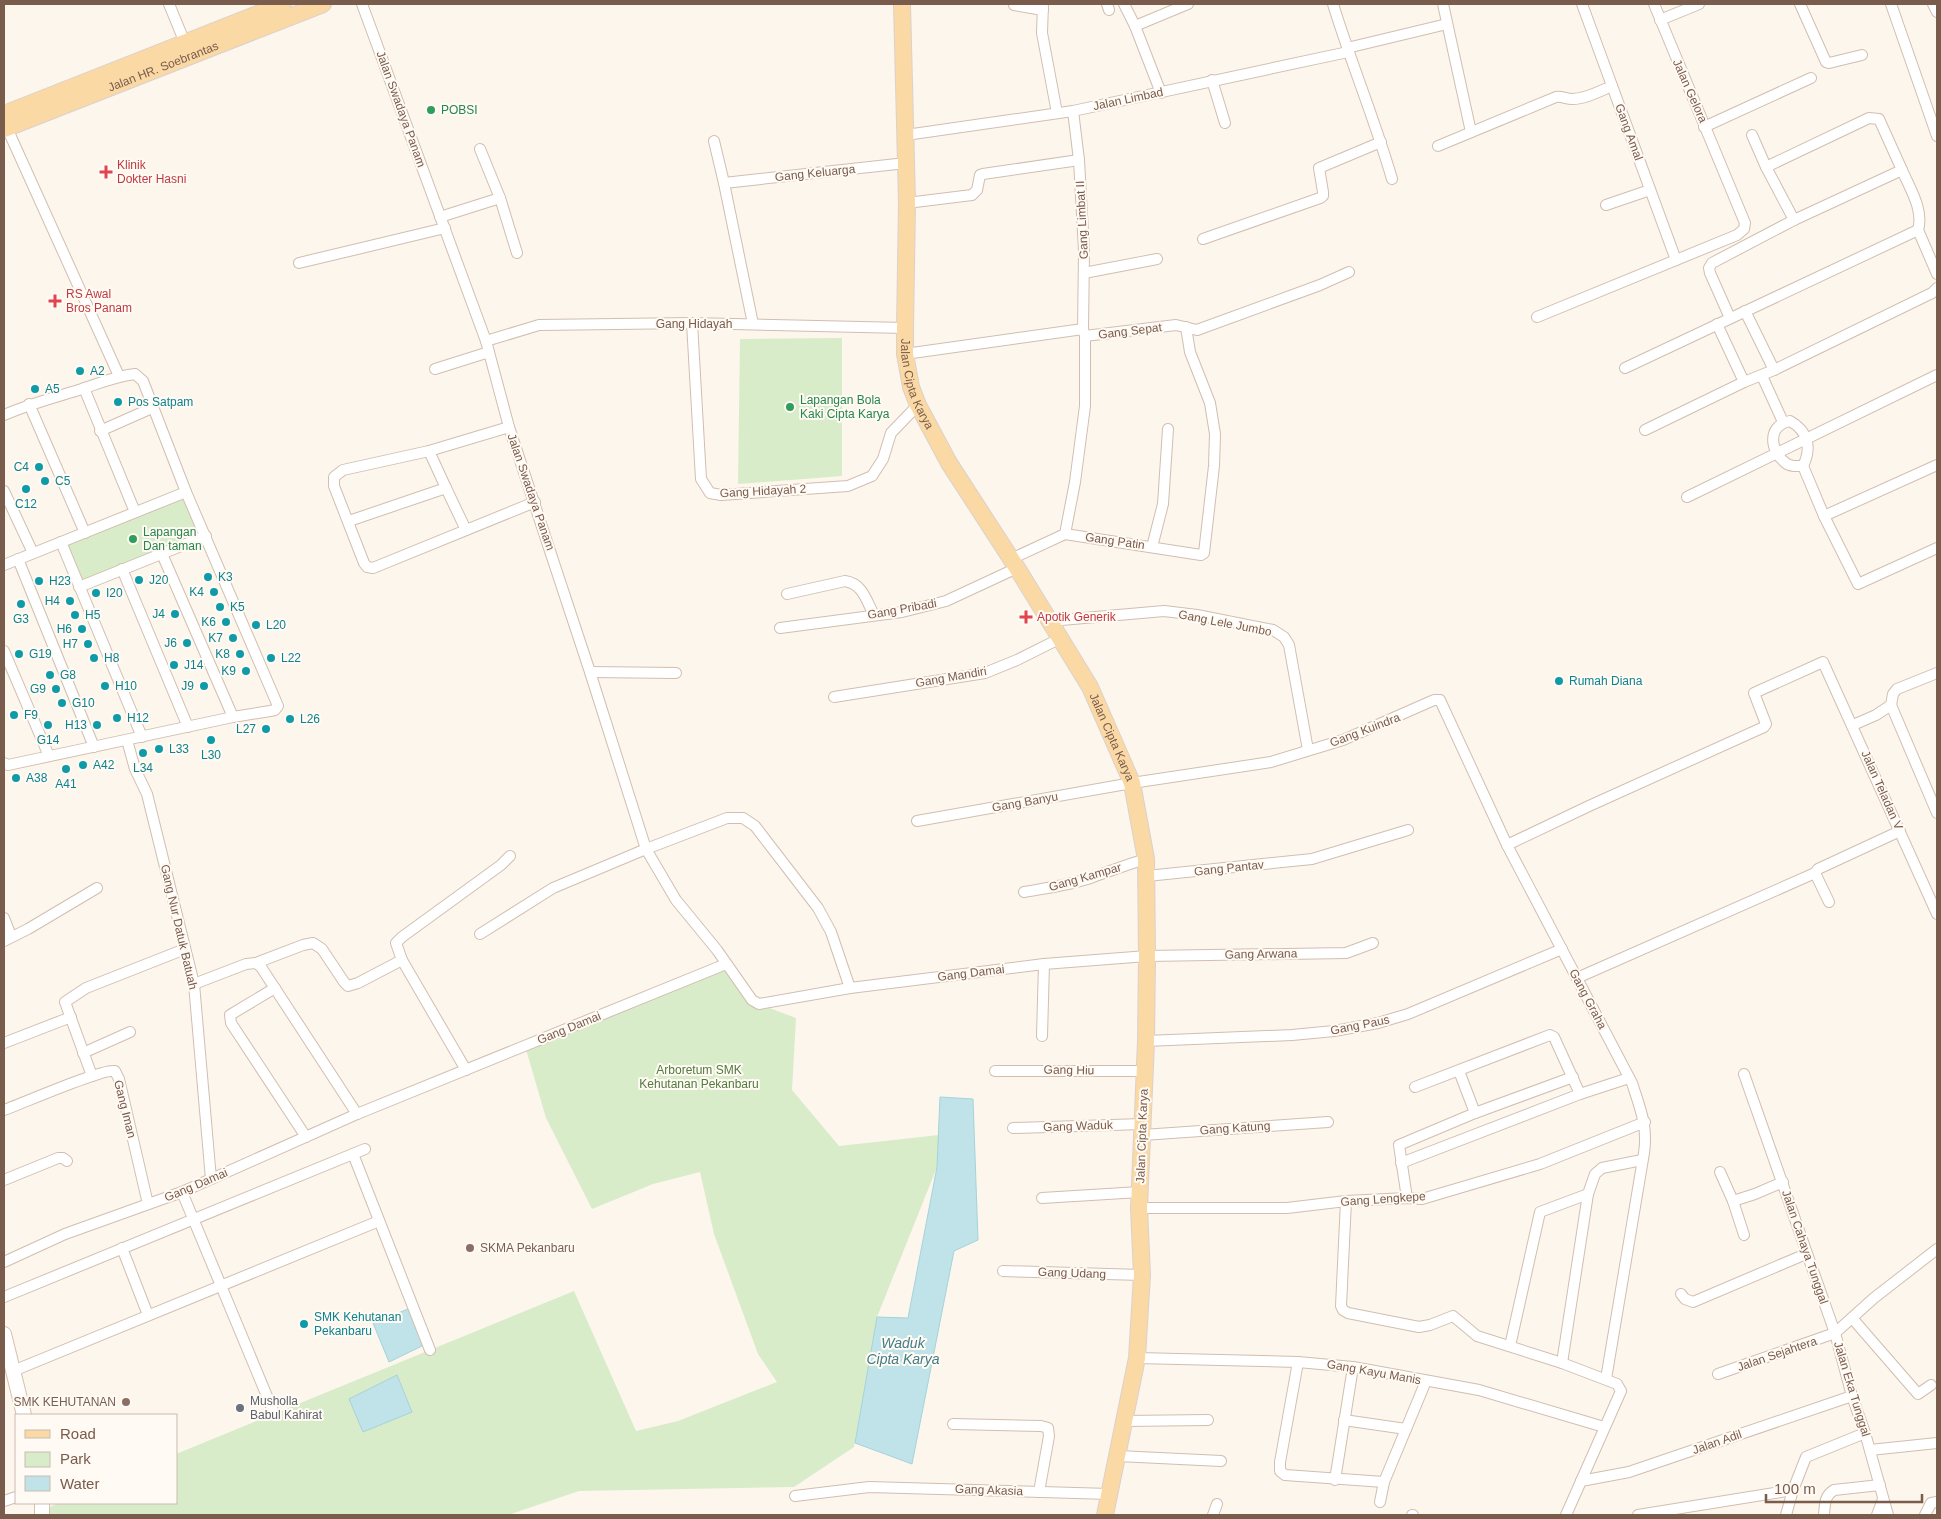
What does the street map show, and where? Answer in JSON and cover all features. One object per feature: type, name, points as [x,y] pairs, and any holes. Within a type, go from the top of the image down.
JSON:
[{"type":"main road","name":"Jalan HR. Soebrantas","points":[[5,124],[97,85],[185,43],[283,4]]},
{"type":"main road","name":"Jalan HR. Soebrantas","points":[[97,85],[323,4]]},
{"type":"main road","name":"Jalan Cipta Karya","points":[[902,4],[907,203],[905,354],[911,387],[918,406],[949,463],[1014,563],[1090,687],[1132,783],[1146,859],[1146,1041],[1139,1208],[1142,1275],[1137,1358],[1105,1515]]},
{"type":"main road","points":[[4,1334],[24,1414]]},
{"type":"street","points":[[169,4],[185,43]]},
{"type":"street","name":"Jalan Swadaya Panam","points":[[362,4],[486,340],[509,427],[535,502],[646,849],[676,900],[717,950],[726,964]]},
{"type":"street","points":[[1124,4],[1135,26],[1161,93]]},
{"type":"street","points":[[1135,26],[1188,4]]},
{"type":"street","points":[[1333,4],[1392,179]]},
{"type":"street","points":[[1443,4],[1471,132]]},
{"type":"street","name":"Gang Amal","points":[[1582,4],[1676,260]]},
{"type":"street","name":"Jalan Gelora","points":[[1654,4],[1704,127],[1811,78]]},
{"type":"street","points":[[1660,20],[1699,4]]},
{"type":"street","points":[[1800,4],[1826,62],[1829,63],[1862,55]]},
{"type":"street","points":[[1891,4],[1937,136]]},
{"type":"street","points":[[1933,4],[1937,12]]},
{"type":"street","points":[[1014,6],[1043,7],[1042,33],[1057,113]]},
{"type":"street","name":"Jalan Limbad","points":[[906,135],[1073,111],[1161,93],[1348,50],[1447,24]]},
{"type":"street","points":[[1212,80],[1225,123]]},
{"type":"street","points":[[1438,146],[1560,96],[1573,99],[1593,94],[1612,86]]},
{"type":"street","name":"Gang Limbat II","points":[[1065,534],[1075,482],[1085,406],[1084,251],[1079,160],[1073,111]]},
{"type":"street","points":[[1766,167],[1869,118],[1878,119],[1917,205],[1921,221],[1918,230],[1937,274]]},
{"type":"street","points":[[5,124],[120,376]]},
{"type":"street","points":[[1537,317],[1737,235],[1744,229],[1745,223],[1704,127]]},
{"type":"street","points":[[1752,135],[1766,167],[1794,220]]},
{"type":"street","points":[[714,141],[753,324]]},
{"type":"street","points":[[1203,239],[1320,198],[1323,196],[1323,192],[1319,168],[1381,142]]},
{"type":"street","points":[[480,149],[500,198],[517,253]]},
{"type":"street","points":[[907,203],[972,195],[977,190],[978,178],[983,174],[1079,160]]},
{"type":"street","name":"Gang Keluarga","points":[[724,183],[906,163]]},
{"type":"street","points":[[1730,318],[1710,274],[1709,268],[1712,263],[1794,220],[1902,170]]},
{"type":"street","points":[[1606,205],[1650,190]]},
{"type":"street","points":[[440,217],[500,198]]},
{"type":"street","points":[[298,263],[445,228]]},
{"type":"street","points":[[1626,368],[1918,230]]},
{"type":"street","points":[[1084,273],[1157,259]]},
{"type":"street","name":"Gang Sepat","points":[[905,354],[1084,332],[1176,325],[1197,330],[1320,285],[1349,272]]},
{"type":"street","points":[[1645,430],[1744,382],[1762,376],[1932,293],[1937,288]]},
{"type":"street","points":[[1746,311],[1774,370]]},
{"type":"street","name":"Gang Hidayah","points":[[486,340],[539,324],[692,323],[905,328]]},
{"type":"street","name":"Gang Hidayah 2","points":[[692,323],[701,479],[710,493],[721,495],[848,486],[872,476],[882,459],[891,433],[918,406]]},
{"type":"street","points":[[1717,324],[1744,382]]},
{"type":"street","name":"Gang Patin","points":[[1065,534],[1201,555],[1204,553],[1214,466],[1215,434],[1210,403],[1190,352],[1186,327]]},
{"type":"street","points":[[435,369],[489,352]]},
{"type":"street","points":[[4,415],[29,404],[120,376],[135,374],[142,381],[186,492],[278,706],[275,710],[232,717],[8,765],[4,762]]},
{"type":"street","points":[[1686,497],[1937,375]]},
{"type":"street","points":[[1762,376],[1783,422]]},
{"type":"street","points":[[84,388],[135,512]]},
{"type":"street","points":[[29,404],[85,533]]},
{"type":"street","points":[[100,430],[152,408]]},
{"type":"street","points":[[1803,466],[1786,464],[1777,452],[1772,435],[1776,427],[1783,422],[1790,421],[1799,426],[1808,439],[1807,457],[1803,466],[1824,516],[1858,584],[1937,548]]},
{"type":"street","points":[[509,427],[429,451],[343,470],[334,477],[334,486],[364,563],[367,567],[373,568],[535,502]]},
{"type":"street","points":[[1152,547],[1163,504],[1168,429]]},
{"type":"street","points":[[429,451],[466,530]]},
{"type":"street","points":[[1824,516],[1937,465]]},
{"type":"street","points":[[348,521],[446,488]]},
{"type":"street","points":[[4,491],[33,554]]},
{"type":"street","points":[[4,565],[186,492]]},
{"type":"street","points":[[1014,563],[1065,534]]},
{"type":"street","points":[[79,587],[206,536]]},
{"type":"street","points":[[61,542],[142,737]]},
{"type":"street","points":[[162,554],[232,717]]},
{"type":"street","points":[[18,559],[94,747]]},
{"type":"street","name":"Gang Pribadi","points":[[780,628],[902,612],[946,601],[1014,563]]},
{"type":"street","points":[[122,569],[188,727]]},
{"type":"street","points":[[787,594],[845,581],[854,583],[860,589],[874,615]]},
{"type":"street","name":"Gang Lele Jumbo","points":[[1050,621],[1164,612],[1197,615],[1273,630],[1284,637],[1290,645],[1308,750]]},
{"type":"street","name":"Gang Mandiri","points":[[834,698],[984,673],[1017,660],[1061,638]]},
{"type":"street","points":[[4,651],[49,756]]},
{"type":"street","name":"Jalan Teladan V","points":[[1506,845],[1764,727],[1766,724],[1754,693],[1823,662],[1937,914]]},
{"type":"street","points":[[590,672],[676,674]]},
{"type":"street","points":[[1937,673],[1897,689],[1892,694],[1892,705],[1937,813]]},
{"type":"street","name":"Gang Kuindra","points":[[1132,783],[1271,762],[1343,740],[1434,700],[1440,700],[1506,845]]},
{"type":"street","points":[[1853,726],[1892,705]]},
{"type":"street","name":"Gang Nur Datuk Batuah","points":[[127,740],[135,769],[147,794],[194,984],[211,1179]]},
{"type":"street","name":"Gang Banyu","points":[[917,821],[1132,783]]},
{"type":"street","points":[[480,934],[553,888],[727,818],[742,818],[755,826],[818,908],[830,932],[850,988]]},
{"type":"street","name":"Gang Pantav","points":[[1146,876],[1312,859],[1408,830]]},
{"type":"street","points":[[1577,978],[1815,873],[1818,869],[1900,831]]},
{"type":"street","name":"Gang Graha","points":[[1506,845],[1629,1078],[1645,1122],[1646,1138],[1606,1379]]},
{"type":"street","points":[[466,1070],[402,960],[396,943],[501,865],[510,856]]},
{"type":"street","name":"Gang Kampar","points":[[1024,892],[1060,886],[1146,859]]},
{"type":"street","points":[[1815,873],[1829,902]]},
{"type":"street","points":[[4,918],[8,938],[97,888]]},
{"type":"street","points":[[194,984],[246,964],[256,963],[303,945],[314,943],[322,949],[348,986],[358,983],[402,960]]},
{"type":"street","name":"Gang Arwana","points":[[1147,956],[1346,953],[1373,943]]},
{"type":"street","points":[[92,1076],[65,1002],[86,988],[185,949]]},
{"type":"street","name":"Gang Paus","points":[[1146,1041],[1292,1035],[1334,1031],[1378,1023],[1408,1014],[1562,950]]},
{"type":"street","name":"Gang Damai","points":[[4,1262],[65,1234],[182,1192],[357,1114],[726,964],[752,1000],[759,1004],[850,988],[1044,964],[1147,956]]},
{"type":"street","points":[[256,963],[261,967],[357,1114]]},
{"type":"street","points":[[1042,1036],[1044,964]]},
{"type":"street","points":[[275,988],[230,1015],[231,1023],[306,1137]]},
{"type":"street","points":[[4,1042],[71,1017]]},
{"type":"street","points":[[84,1053],[130,1032]]},
{"type":"street","points":[[1415,1087],[1550,1035],[1554,1037],[1580,1094]]},
{"type":"street","name":"Gang Iman","points":[[4,1110],[112,1070],[117,1074],[148,1204]]},
{"type":"street","name":"Gang Hiu","points":[[995,1071],[1144,1071]]},
{"type":"street","points":[[1459,1071],[1475,1114]]},
{"type":"street","points":[[1744,1074],[1783,1182]]},
{"type":"street","points":[[1407,1198],[1399,1145],[1573,1077]]},
{"type":"street","points":[[1402,1163],[1580,1094],[1629,1078]]},
{"type":"street","name":"Gang Katung","points":[[1143,1129],[1328,1122]]},
{"type":"street","name":"Gang Lengkepe","points":[[1139,1208],[1287,1208],[1346,1201],[1422,1199],[1540,1164],[1645,1122]]},
{"type":"street","name":"Gang Waduk","points":[[1013,1128],[1143,1129]]},
{"type":"street","points":[[4,1297],[365,1149]]},
{"type":"street","points":[[353,1154],[430,1350]]},
{"type":"street","points":[[4,1180],[58,1158],[63,1158],[67,1161]]},
{"type":"street","points":[[1562,1363],[1588,1194],[1595,1174],[1602,1168],[1642,1160]]},
{"type":"street","points":[[1720,1172],[1734,1201],[1744,1235]]},
{"type":"street","name":"Jalan Cahaya Tunggal","points":[[1734,1201],[1783,1182],[1806,1254],[1835,1333]]},
{"type":"street","points":[[182,1192],[274,1413]]},
{"type":"street","points":[[1042,1198],[1140,1192]]},
{"type":"street","points":[[1510,1346],[1540,1212],[1588,1194]]},
{"type":"street","points":[[1346,1201],[1341,1306],[1343,1310],[1348,1313],[1420,1327],[1430,1326],[1453,1316],[1477,1336],[1562,1363],[1617,1384],[1621,1391],[1566,1515]]},
{"type":"street","points":[[13,1371],[379,1221]]},
{"type":"street","points":[[122,1248],[148,1315]]},
{"type":"street","points":[[1681,1294],[1685,1299],[1693,1302],[1806,1254]]},
{"type":"street","name":"Jalan Eka Tunggal","points":[[1888,1515],[1835,1333],[1935,1254]]},
{"type":"street","name":"Gang Udang","points":[[1003,1271],[1142,1275]]},
{"type":"street","points":[[1852,1318],[1918,1394],[1931,1385]]},
{"type":"street","name":"Jalan Sejahtera","points":[[1718,1374],[1835,1333]]},
{"type":"street","name":"Gang Kayu Manis","points":[[1137,1358],[1298,1362],[1353,1367],[1479,1390],[1604,1427]]},
{"type":"street","points":[[1298,1362],[1280,1471],[1285,1476],[1384,1482]]},
{"type":"street","points":[[1335,1480],[1353,1367]]},
{"type":"street","points":[[1380,1502],[1384,1482],[1426,1381]]},
{"type":"street","name":"Jalan Adil","points":[[1581,1481],[1629,1472],[1852,1396]]},
{"type":"street","points":[[1125,1421],[1208,1420]]},
{"type":"street","points":[[1344,1420],[1406,1429]]},
{"type":"street","points":[[953,1424],[1041,1426],[1048,1428],[1049,1436],[1039,1492]]},
{"type":"street","points":[[1786,1515],[1793,1490],[1806,1457],[1865,1433]]},
{"type":"street","points":[[1870,1450],[1937,1443]]},
{"type":"street","points":[[1118,1456],[1221,1461]]},
{"type":"street","points":[[1824,1515],[1826,1498],[1834,1490],[1880,1485]]},
{"type":"street","name":"Gang Akasia","points":[[795,1496],[869,1487],[1110,1494]]},
{"type":"street","points":[[1638,1515],[1793,1490]]},
{"type":"street","points":[[1877,1515],[1883,1498]]},
{"type":"street","points":[[1925,1515],[1931,1503],[1937,1502]]},
{"type":"street","points":[[1213,1515],[1216,1504]]},
{"type":"green space","name":"Lapangan Bola Kaki Cipta Karya","points":[[842,338],[842,476],[738,484],[740,339]]},
{"type":"green space","name":"Lapangan Dan taman","points":[[186,492],[206,536],[79,587],[61,542]]},
{"type":"green space","name":"Arboretum SMK Kehutanan Pekanbaru","points":[[726,964],[759,1004],[796,1018],[792,1090],[839,1146],[939,1135],[937,1167],[877,1317],[854,1447],[794,1487],[579,1491],[508,1515],[42,1515],[43,1510],[57,1504],[178,1504],[178,1453],[574,1291],[636,1431],[678,1421],[777,1382],[758,1354],[714,1234],[700,1172],[653,1184],[592,1209],[546,1118],[525,1046]]},
{"type":"water","name":"Waduk Cipta Karya","points":[[940,1097],[973,1099],[978,1240],[954,1251],[912,1464],[855,1443],[877,1317],[908,1318],[937,1167]]},
{"type":"water","points":[[408,1309],[424,1345],[389,1362],[373,1323]]},
{"type":"water","points":[[397,1375],[412,1412],[363,1432],[349,1399]]},
{"type":"place","name":"POBSI","points":[[431,110]]},
{"type":"place","name":"Klinik Dokter Hasni","points":[[106,172]]},
{"type":"place","name":"RS Awal Bros Panam","points":[[55,301]]},
{"type":"place","name":"A2","points":[[80,371]]},
{"type":"place","name":"A5","points":[[35,389]]},
{"type":"place","name":"Pos Satpam","points":[[118,402]]},
{"type":"place","name":"Lapangan Bola Kaki Cipta Karya","points":[[790,407]]},
{"type":"place","name":"C4","points":[[39,467]]},
{"type":"place","name":"C5","points":[[45,481]]},
{"type":"place","name":"C12","points":[[26,489]]},
{"type":"place","name":"Lapangan Dan taman","points":[[133,539]]},
{"type":"place","name":"K3","points":[[208,577]]},
{"type":"place","name":"J20","points":[[139,580]]},
{"type":"place","name":"H23","points":[[39,581]]},
{"type":"place","name":"K4","points":[[214,592]]},
{"type":"place","name":"I20","points":[[96,593]]},
{"type":"place","name":"H4","points":[[70,601]]},
{"type":"place","name":"G3","points":[[21,604]]},
{"type":"place","name":"K5","points":[[220,607]]},
{"type":"place","name":"J4","points":[[175,614]]},
{"type":"place","name":"H5","points":[[75,615]]},
{"type":"place","name":"Apotik Generik","points":[[1026,617]]},
{"type":"place","name":"K6","points":[[226,622]]},
{"type":"place","name":"L20","points":[[256,625]]},
{"type":"place","name":"H6","points":[[82,629]]},
{"type":"place","name":"K7","points":[[233,638]]},
{"type":"place","name":"J6","points":[[187,643]]},
{"type":"place","name":"H7","points":[[88,644]]},
{"type":"place","name":"G19","points":[[19,654]]},
{"type":"place","name":"K8","points":[[240,654]]},
{"type":"place","name":"H8","points":[[94,658]]},
{"type":"place","name":"L22","points":[[271,658]]},
{"type":"place","name":"J14","points":[[174,665]]},
{"type":"place","name":"K9","points":[[246,671]]},
{"type":"place","name":"G8","points":[[50,675]]},
{"type":"place","name":"Rumah Diana","points":[[1559,681]]},
{"type":"place","name":"H10","points":[[105,686]]},
{"type":"place","name":"J9","points":[[204,686]]},
{"type":"place","name":"G9","points":[[56,689]]},
{"type":"place","name":"G10","points":[[62,703]]},
{"type":"place","name":"F9","points":[[14,715]]},
{"type":"place","name":"H12","points":[[117,718]]},
{"type":"place","name":"L26","points":[[290,719]]},
{"type":"place","name":"G14","points":[[48,725]]},
{"type":"place","name":"H13","points":[[97,725]]},
{"type":"place","name":"L27","points":[[266,729]]},
{"type":"place","name":"L30","points":[[211,740]]},
{"type":"place","name":"L33","points":[[159,749]]},
{"type":"place","name":"L34","points":[[143,753]]},
{"type":"place","name":"A42","points":[[83,765]]},
{"type":"place","name":"A41","points":[[66,769]]},
{"type":"place","name":"A38","points":[[16,778]]},
{"type":"place","name":"SKMA Pekanbaru","points":[[470,1248]]},
{"type":"place","name":"SMK Kehutanan Pekanbaru","points":[[304,1324]]},
{"type":"place","name":"SMK KEHUTANAN","points":[[126,1402]]},
{"type":"place","name":"Musholla Babul Kahirat","points":[[240,1408]]}]
